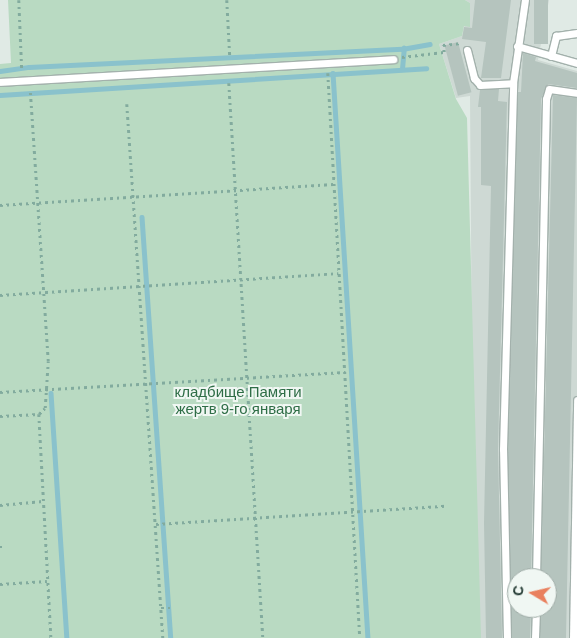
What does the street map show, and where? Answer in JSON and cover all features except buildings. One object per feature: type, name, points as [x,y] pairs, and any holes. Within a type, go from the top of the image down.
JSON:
[{"type":"lane","points":[[507,638],[503,449],[514,83],[517,46],[525,0]]},
{"type":"lane","points":[[551,56],[556,36],[577,33]]},
{"type":"lane","points":[[517,46],[577,63]]},
{"type":"lane","points":[[467,50],[474,78],[480,85],[514,83]]},
{"type":"lane","points":[[0,82],[393,58]]},
{"type":"lane","points":[[536,568],[546,99],[549,89],[577,92]]},
{"type":"lane","points":[[573,638],[577,400]]},
{"type":"lane","points":[[535,638],[536,618]]},
{"type":"path","points":[[19,0],[22,70]]},
{"type":"path","points":[[227,0],[230,60]]},
{"type":"path","points":[[406,57],[444,52],[443,45],[459,41],[467,50]]},
{"type":"path","points":[[328,77],[351,511],[360,638]]},
{"type":"path","points":[[229,83],[262,638]]},
{"type":"path","points":[[30,95],[41,292],[48,361],[44,389],[44,408],[39,414],[51,638]]},
{"type":"path","points":[[127,104],[141,286],[163,638]]},
{"type":"path","points":[[0,206],[333,184]]},
{"type":"path","points":[[0,295],[338,273]]},
{"type":"path","points":[[0,392],[345,372]]},
{"type":"path","points":[[0,416],[39,414]]},
{"type":"path","points":[[0,504],[43,501]]},
{"type":"path","points":[[156,524],[445,506]]},
{"type":"path","points":[[0,584],[47,580]]},
{"type":"path","points":[[161,608],[172,608]]},
{"type":"shaded area","points":[[465,0],[549,0],[538,60],[577,71],[577,638],[474,638],[470,96],[456,98],[439,44],[462,36],[470,3]]},
{"type":"green space","name":"кладбище Памяти жертв 9-го января","points":[[8,0],[465,0],[470,3],[470,27],[464,26],[462,36],[439,44],[456,99],[467,118],[481,638],[0,638],[0,64],[11,63]]},
{"type":"waterway","points":[[0,71],[29,67],[402,49],[430,44]]},
{"type":"waterway","points":[[402,69],[404,48]]},
{"type":"waterway","points":[[0,95],[426,68]]},
{"type":"waterway","points":[[333,73],[368,638]]},
{"type":"waterway","points":[[142,217],[171,638]]},
{"type":"waterway","points":[[51,393],[67,638]]}]
